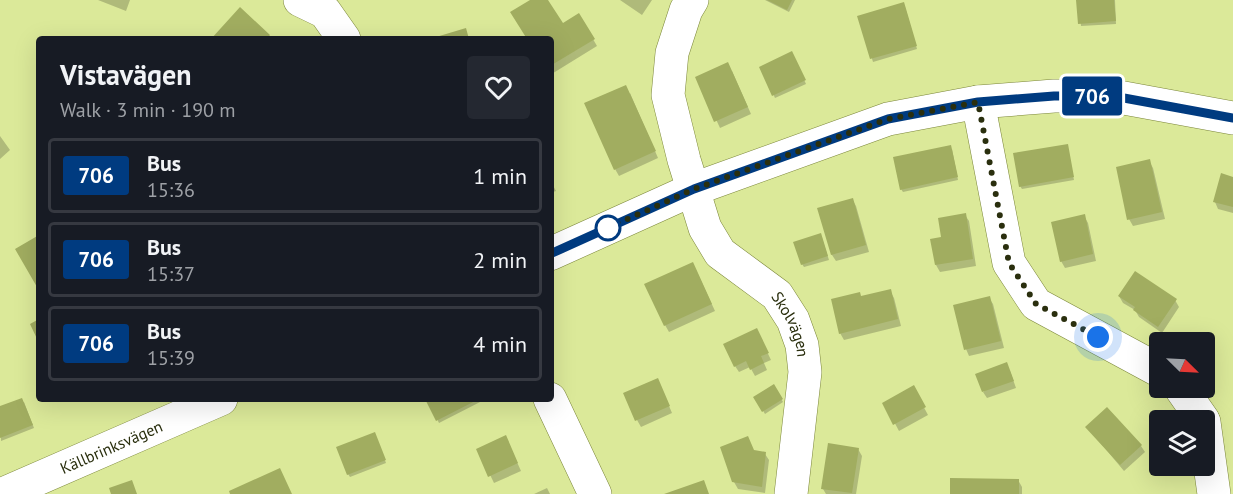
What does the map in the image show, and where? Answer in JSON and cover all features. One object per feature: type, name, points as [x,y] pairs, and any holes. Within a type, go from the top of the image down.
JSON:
[{"type":"street","name":"Skolvägen","points":[[692,0],[686,10],[672,53],[668,94],[684,159],[705,228],[720,253],[777,295],[793,320],[802,345],[805,372],[791,494]]},
{"type":"street","points":[[319,4],[342,36]]},
{"type":"street","points":[[554,252],[694,189],[888,119],[978,102],[1054,96],[1113,96],[1233,118]]},
{"type":"street","points":[[978,102],[1009,263],[1036,304],[1149,365]]},
{"type":"street","name":"Källbrinksvägen","points":[[3,494],[214,402]]},
{"type":"street","points":[[551,402],[596,494]]},
{"type":"street","points":[[1212,476],[1214,494]]},
{"type":"building","points":[[530,0],[548,0],[563,23],[579,13],[595,39],[554,64],[554,36],[525,36],[510,12]]},
{"type":"building","points":[[767,0],[792,0],[787,10]]},
{"type":"building","points":[[1076,0],[1114,0],[1116,21],[1078,24]]},
{"type":"building","points":[[904,2],[917,46],[870,59],[857,16]]},
{"type":"building","points":[[240,7],[270,35],[269,36],[214,36]]},
{"type":"building","points":[[466,28],[468,36],[439,36]]},
{"type":"building","points":[[792,51],[806,80],[772,96],[759,67]]},
{"type":"building","points":[[728,62],[748,107],[714,122],[695,77]]},
{"type":"building","points":[[626,85],[656,151],[614,170],[584,103]]},
{"type":"building","points":[[1068,144],[1074,177],[1019,187],[1013,153]]},
{"type":"building","points":[[951,145],[958,177],[900,190],[893,157]]},
{"type":"building","points":[[1150,159],[1162,212],[1127,220],[1116,167]]},
{"type":"building","points":[[1221,173],[1233,177],[1233,207],[1213,202]]},
{"type":"building","points":[[853,198],[866,245],[831,255],[817,208]]},
{"type":"building","points":[[966,213],[973,259],[935,265],[930,239],[941,237],[938,218]]},
{"type":"building","points":[[1085,214],[1093,254],[1060,262],[1051,222]]},
{"type":"building","points":[[821,233],[828,256],[801,265],[793,242]]},
{"type":"building","points":[[36,237],[36,285],[15,249]]},
{"type":"building","points":[[693,262],[712,304],[664,326],[644,284]]},
{"type":"building","points":[[1135,271],[1177,299],[1158,327],[1133,310],[1135,307],[1118,296]]},
{"type":"building","points":[[891,289],[898,319],[839,334],[831,299],[860,292],[861,296]]},
{"type":"building","points":[[990,296],[1001,341],[964,350],[953,305]]},
{"type":"building","points":[[36,321],[36,337],[30,324]]},
{"type":"building","points":[[757,328],[769,353],[761,356],[764,363],[750,370],[746,361],[734,367],[723,344]]},
{"type":"building","points":[[1007,362],[1014,381],[982,392],[975,374]]},
{"type":"building","points":[[658,378],[670,406],[635,421],[623,393]]},
{"type":"building","points":[[774,384],[783,399],[762,412],[753,397]]},
{"type":"building","points":[[914,385],[926,407],[893,425],[882,403]]},
{"type":"building","points":[[22,398],[33,425],[0,438],[0,406]]},
{"type":"building","points":[[426,402],[473,402],[436,421]]},
{"type":"building","points":[[1107,407],[1142,445],[1120,465],[1085,427]]},
{"type":"building","points":[[375,432],[386,460],[347,475],[336,447]]},
{"type":"building","points":[[506,435],[518,463],[488,477],[476,449]]},
{"type":"building","points":[[748,436],[754,450],[766,452],[762,487],[732,482],[720,447]]},
{"type":"building","points":[[828,443],[859,448],[852,493],[821,489]]},
{"type":"building","points":[[280,468],[292,494],[230,494],[229,491]]},
{"type":"building","points":[[950,478],[1019,479],[1019,494],[950,494]]},
{"type":"building","points":[[132,480],[137,494],[111,494],[109,488]]},
{"type":"building","points":[[704,480],[709,494],[664,494]]},
{"type":"bus line","name":"706","points":[[554,252],[694,189],[888,119],[978,102],[1054,96],[1113,96],[1233,118]]},
{"type":"route","points":[[608,228],[694,189],[888,119],[978,102],[1009,263],[1036,304],[1098,337]]}]
